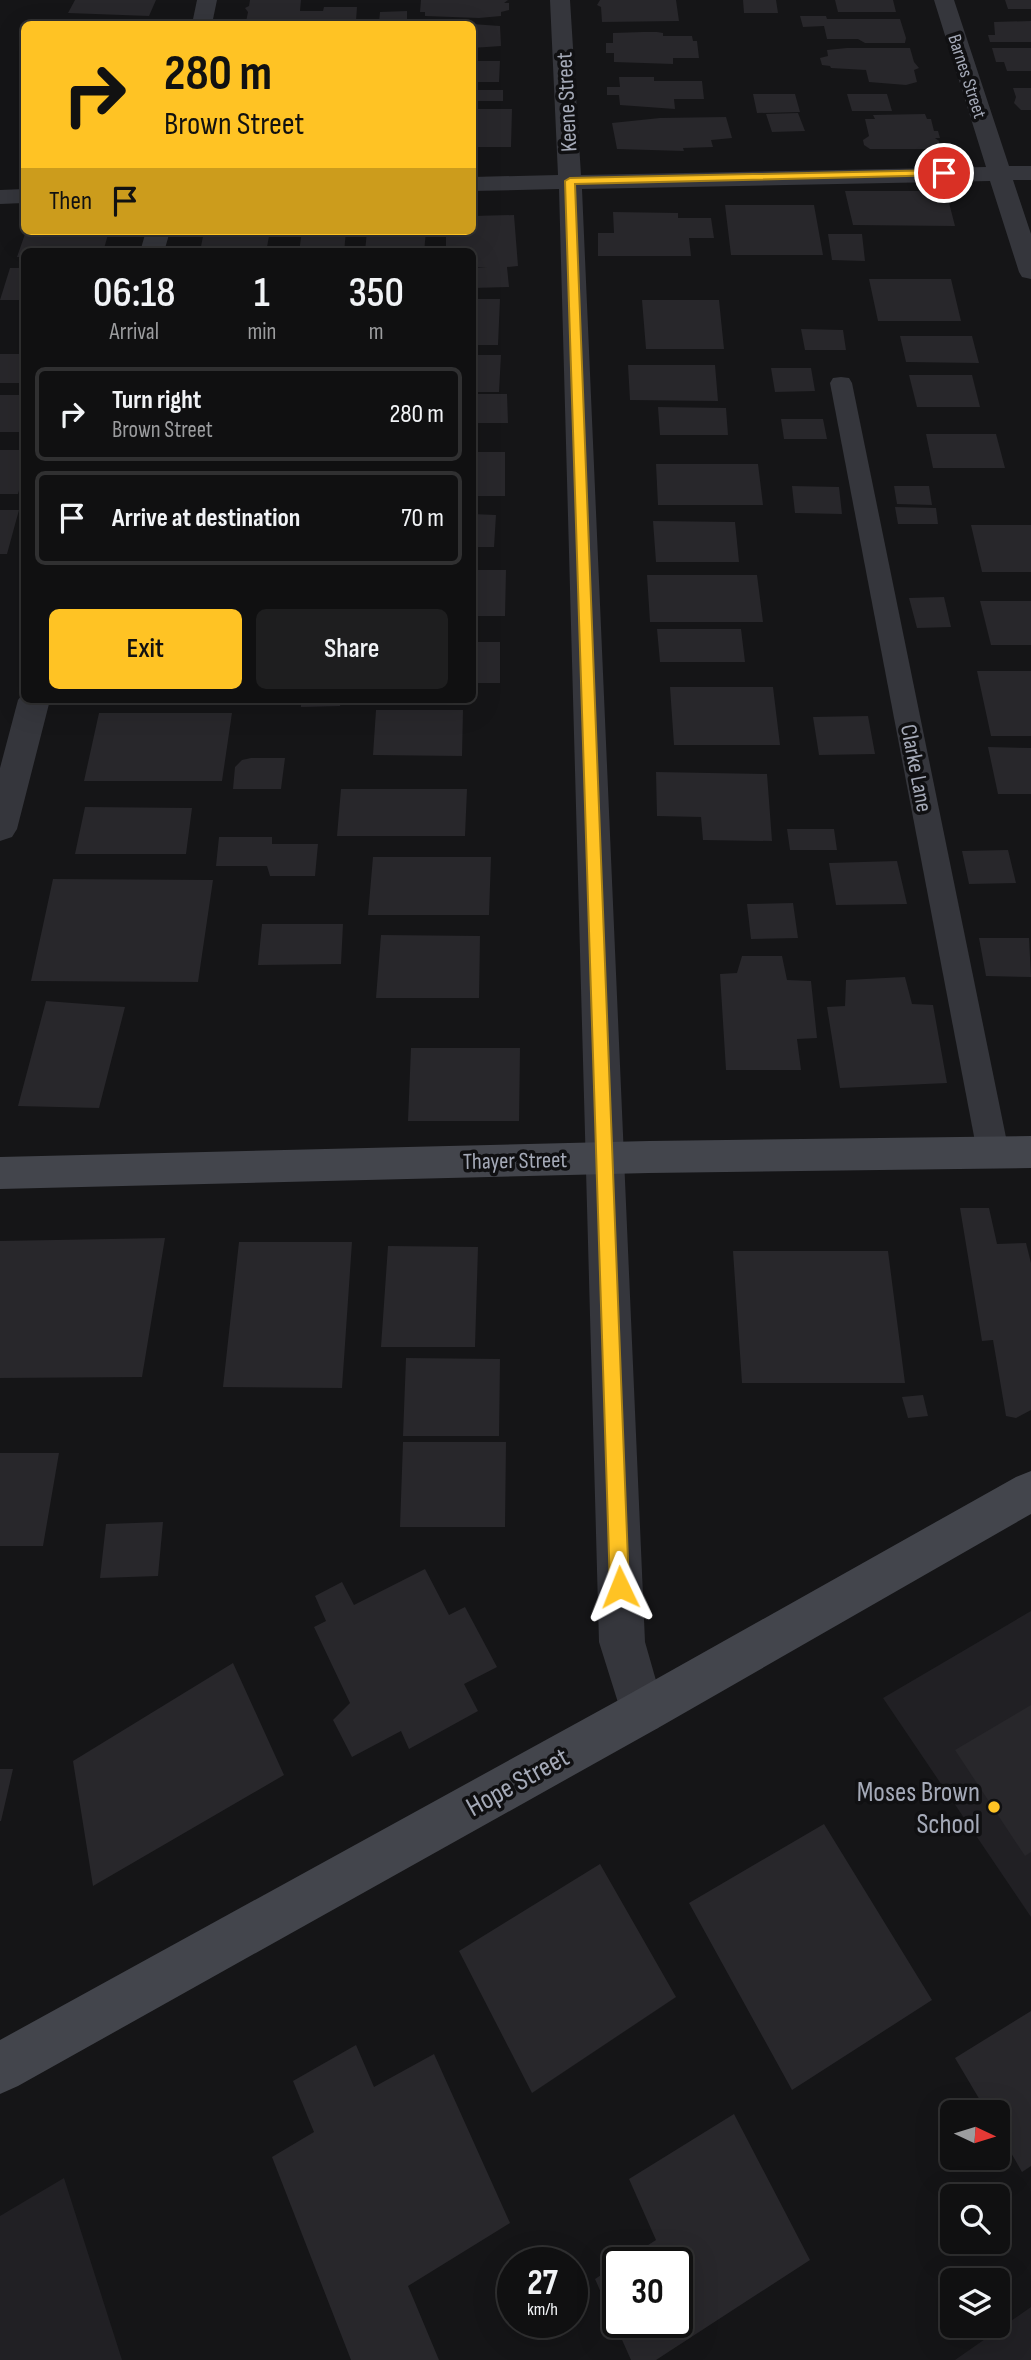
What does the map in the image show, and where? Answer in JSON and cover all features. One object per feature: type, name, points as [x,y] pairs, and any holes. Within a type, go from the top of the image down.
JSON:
[{"type":"street","points":[[203,21],[207,0]]},
{"type":"street","name":"Keene Street","points":[[560,0],[570,181],[622,1642],[642,1712]]},
{"type":"street","name":"Barnes Street","points":[[944,0],[1031,272]]},
{"type":"street","points":[[476,184],[1031,173]]},
{"type":"street","points":[[0,197],[21,196]]},
{"type":"street","points":[[0,830],[33,703]]},
{"type":"street","name":"Thayer Street","points":[[0,1173],[605,1158],[1031,1152]]},
{"type":"street","name":"Hope Street","points":[[0,2068],[642,1712],[1031,1491]]},
{"type":"lane","name":"Clarke Lane","points":[[841,383],[993,1152]]},
{"type":"shaded area","name":"Moses Brown School","points":[[1031,1611],[1031,1917],[883,1698]]},
{"type":"shaded area","points":[[64,2178],[122,2360],[0,2360],[0,2216]]},
{"type":"shaded area","points":[[1031,2307],[1031,2360],[955,2360],[987,2338],[1010,2338],[1010,2322]]},
{"type":"building","points":[[75,0],[156,0],[149,16],[68,13]]},
{"type":"building","points":[[250,0],[301,0],[300,11],[323,11],[324,7],[357,7],[356,21],[246,21],[248,12],[245,8],[249,6]]},
{"type":"building","points":[[421,0],[508,0],[504,3],[509,3],[509,10],[501,12],[501,16],[479,18],[425,16],[425,12],[420,12]]},
{"type":"building","points":[[600,0],[676,0],[679,21],[602,22],[601,7],[597,5]]},
{"type":"building","points":[[743,0],[776,0],[778,13],[744,13]]},
{"type":"building","points":[[835,0],[893,0],[896,12],[838,12]]},
{"type":"building","points":[[1005,0],[1031,0],[1031,9],[1008,9]]},
{"type":"building","points":[[407,11],[407,21],[379,21],[380,12]]},
{"type":"building","points":[[800,16],[826,16],[827,19],[900,19],[905,43],[827,39],[824,26],[803,27]]},
{"type":"building","points":[[1031,21],[1031,42],[990,42],[988,35],[995,35],[994,22]]},
{"type":"building","points":[[476,24],[500,26],[501,46],[476,48]]},
{"type":"building","points":[[613,33],[663,33],[663,36],[692,36],[693,41],[697,41],[699,58],[673,58],[673,64],[614,62],[614,53],[606,53],[606,43],[613,43]]},
{"type":"building","points":[[910,48],[919,68],[914,70],[917,82],[906,85],[869,82],[866,70],[822,65],[820,58],[828,56],[827,50]]},
{"type":"building","points":[[992,48],[1031,48],[1031,71],[1007,71],[1004,62],[996,62]]},
{"type":"building","points":[[476,61],[500,61],[499,82],[477,82],[477,85]]},
{"type":"building","points":[[619,77],[654,77],[654,81],[702,81],[704,99],[674,99],[675,109],[620,105],[619,95],[607,95],[607,87],[620,87]]},
{"type":"building","points":[[1013,88],[1031,88],[1031,110],[1021,110],[1014,103],[1016,97]]},
{"type":"building","points":[[476,90],[503,90],[503,101],[476,101]]},
{"type":"building","points":[[753,94],[795,94],[800,112],[757,113]]},
{"type":"building","points":[[847,94],[887,94],[892,111],[852,111]]},
{"type":"building","points":[[476,109],[512,109],[511,147],[476,147]]},
{"type":"building","points":[[798,113],[805,131],[772,132],[766,114]]},
{"type":"building","points":[[925,114],[927,119],[931,119],[934,131],[938,131],[940,138],[935,138],[939,141],[939,149],[870,149],[864,145],[863,140],[869,136],[865,119],[875,119],[873,115]]},
{"type":"building","points":[[726,117],[732,138],[711,140],[713,147],[683,148],[684,151],[617,149],[612,123],[660,118]]},
{"type":"building","points":[[845,191],[946,191],[955,226],[853,225]]},
{"type":"building","points":[[725,205],[814,205],[823,255],[731,255]]},
{"type":"building","points":[[613,212],[678,213],[678,218],[711,218],[714,238],[689,238],[691,256],[598,256],[598,233],[614,233]]},
{"type":"building","points":[[514,215],[518,266],[507,267],[509,287],[476,288],[476,268],[487,267],[476,267],[476,248],[446,248],[446,235],[476,235],[476,216]]},
{"type":"building","points":[[828,234],[862,234],[865,261],[832,260]]},
{"type":"building","points":[[25,235],[108,235],[104,248],[21,248],[21,257],[17,257]]},
{"type":"building","points":[[203,235],[269,235],[267,248],[201,248]]},
{"type":"building","points":[[301,235],[346,235],[344,248],[300,248]]},
{"type":"building","points":[[367,235],[426,235],[424,248],[365,248]]},
{"type":"building","points":[[10,268],[21,268],[21,300],[0,300]]},
{"type":"building","points":[[869,279],[951,279],[961,321],[878,321]]},
{"type":"building","points":[[476,299],[500,299],[498,345],[476,345]]},
{"type":"building","points":[[642,300],[719,300],[724,349],[646,349]]},
{"type":"building","points":[[801,329],[843,330],[846,350],[805,350]]},
{"type":"building","points":[[900,336],[972,336],[979,363],[906,362]]},
{"type":"building","points":[[0,354],[21,354],[21,383],[0,383]]},
{"type":"building","points":[[476,355],[501,355],[499,392],[476,392]]},
{"type":"building","points":[[628,365],[715,365],[718,401],[630,400]]},
{"type":"building","points":[[771,368],[811,368],[815,391],[775,392]]},
{"type":"building","points":[[909,375],[972,375],[980,407],[917,407]]},
{"type":"building","points":[[476,394],[507,394],[508,423],[476,423]]},
{"type":"building","points":[[0,395],[21,395],[21,432],[0,432]]},
{"type":"building","points":[[658,407],[726,408],[728,435],[660,435]]},
{"type":"building","points":[[781,419],[823,419],[827,439],[784,439]]},
{"type":"building","points":[[926,434],[996,434],[1005,468],[933,468]]},
{"type":"building","points":[[0,450],[21,450],[21,483],[18,494],[0,494]]},
{"type":"building","points":[[476,452],[505,452],[505,496],[476,496]]},
{"type":"building","points":[[656,464],[758,464],[763,505],[658,505]]},
{"type":"building","points":[[792,486],[839,487],[842,514],[795,513]]},
{"type":"building","points":[[894,486],[929,486],[932,505],[897,504]]},
{"type":"building","points":[[895,507],[936,508],[938,524],[898,524]]},
{"type":"building","points":[[0,510],[19,510],[7,554],[0,554]]},
{"type":"building","points":[[476,514],[496,515],[494,547],[476,547]]},
{"type":"building","points":[[653,521],[735,522],[739,562],[656,562]]},
{"type":"building","points":[[971,525],[1031,525],[1031,572],[982,572]]},
{"type":"building","points":[[476,570],[506,570],[505,616],[476,616]]},
{"type":"building","points":[[647,575],[757,575],[763,622],[650,622]]},
{"type":"building","points":[[944,597],[951,627],[917,628],[909,598]]},
{"type":"building","points":[[980,601],[1031,601],[1031,645],[991,645]]},
{"type":"building","points":[[657,629],[741,629],[745,662],[660,662]]},
{"type":"building","points":[[476,642],[500,642],[500,683],[476,683]]},
{"type":"building","points":[[977,671],[1031,671],[1031,736],[991,736]]},
{"type":"building","points":[[670,687],[773,687],[780,745],[674,745]]},
{"type":"building","points":[[301,703],[340,703],[340,706],[301,707]]},
{"type":"building","points":[[376,710],[463,710],[462,756],[373,755]]},
{"type":"building","points":[[99,713],[232,713],[222,781],[84,781]]},
{"type":"building","points":[[868,716],[875,754],[819,755],[813,717]]},
{"type":"building","points":[[988,747],[1031,748],[1031,794],[998,794]]},
{"type":"building","points":[[285,758],[281,789],[233,789],[235,767],[242,760]]},
{"type":"building","points":[[656,772],[767,774],[772,841],[703,840],[701,817],[657,816]]},
{"type":"building","points":[[341,789],[467,789],[465,836],[337,836]]},
{"type":"building","points":[[85,807],[192,808],[186,854],[75,854]]},
{"type":"building","points":[[787,829],[834,829],[837,850],[790,850]]},
{"type":"building","points":[[219,837],[272,837],[272,844],[318,844],[315,876],[270,876],[267,866],[216,866]]},
{"type":"building","points":[[1008,850],[1016,883],[969,884],[962,851]]},
{"type":"building","points":[[373,857],[491,857],[489,915],[368,915]]},
{"type":"building","points":[[897,861],[907,904],[836,905],[829,863]]},
{"type":"building","points":[[53,879],[213,880],[198,982],[31,981]]},
{"type":"building","points":[[793,903],[798,938],[751,939],[747,904]]},
{"type":"building","points":[[262,924],[343,924],[341,964],[258,965]]},
{"type":"building","points":[[381,935],[480,936],[479,998],[376,998]]},
{"type":"building","points":[[979,938],[1029,938],[1031,977],[986,976]]},
{"type":"building","points":[[742,956],[782,956],[787,980],[811,981],[817,1038],[797,1039],[801,1070],[726,1070],[720,974],[737,973]]},
{"type":"building","points":[[905,977],[912,1004],[933,1005],[947,1083],[840,1088],[827,1007],[845,1006],[846,980]]},
{"type":"building","points":[[46,1001],[125,1007],[99,1108],[18,1106]]},
{"type":"building","points":[[411,1048],[520,1048],[519,1121],[408,1121]]},
{"type":"building","points":[[960,1208],[989,1208],[997,1244],[1026,1243],[1031,1263],[1031,1410],[1016,1418],[1006,1416],[993,1340],[982,1341]]},
{"type":"building","points":[[165,1238],[142,1377],[0,1378],[0,1241]]},
{"type":"building","points":[[239,1242],[352,1242],[342,1388],[223,1387]]},
{"type":"building","points":[[388,1246],[478,1247],[475,1347],[381,1347]]},
{"type":"building","points":[[733,1251],[888,1251],[905,1383],[742,1383]]},
{"type":"building","points":[[406,1358],[500,1359],[499,1436],[403,1436]]},
{"type":"building","points":[[923,1395],[928,1416],[908,1418],[902,1397]]},
{"type":"building","points":[[403,1442],[506,1442],[505,1527],[400,1527]]},
{"type":"building","points":[[0,1453],[59,1453],[43,1546],[0,1546]]},
{"type":"building","points":[[163,1522],[158,1576],[100,1578],[106,1524]]},
{"type":"building","points":[[425,1569],[449,1615],[465,1607],[497,1667],[464,1684],[478,1711],[409,1749],[401,1731],[352,1757],[333,1720],[350,1703],[314,1627],[326,1621],[315,1596],[342,1582],[354,1605]]},
{"type":"building","points":[[233,1663],[284,1775],[93,1886],[73,1761]]},
{"type":"building","points":[[1031,1705],[1031,1852],[1025,1856],[955,1750]]},
{"type":"building","points":[[0,1769],[13,1769],[1,1821],[0,1821]]},
{"type":"building","points":[[824,1824],[932,2000],[792,2090],[689,1903]]},
{"type":"building","points":[[600,1864],[676,1997],[532,2093],[459,1951]]},
{"type":"building","points":[[1031,2011],[1031,2166],[1022,2172],[1010,2151],[1010,2100],[980,2100],[955,2058]]},
{"type":"building","points":[[356,2045],[374,2087],[434,2054],[510,2223],[408,2286],[439,2360],[351,2360],[272,2157],[314,2132],[293,2081]]},
{"type":"building","points":[[734,2114],[810,2260],[693,2336],[693,2247],[645,2247],[656,2240],[629,2179]]},
{"type":"building","points":[[602,2274],[602,2295],[595,2279]]},
{"type":"building","points":[[621,2338],[690,2338],[656,2360],[631,2360]]},
{"type":"place","name":"Moses Brown School","points":[[994,1807]]},
{"type":"route","points":[[620,1587],[570,181],[944,173]]}]
